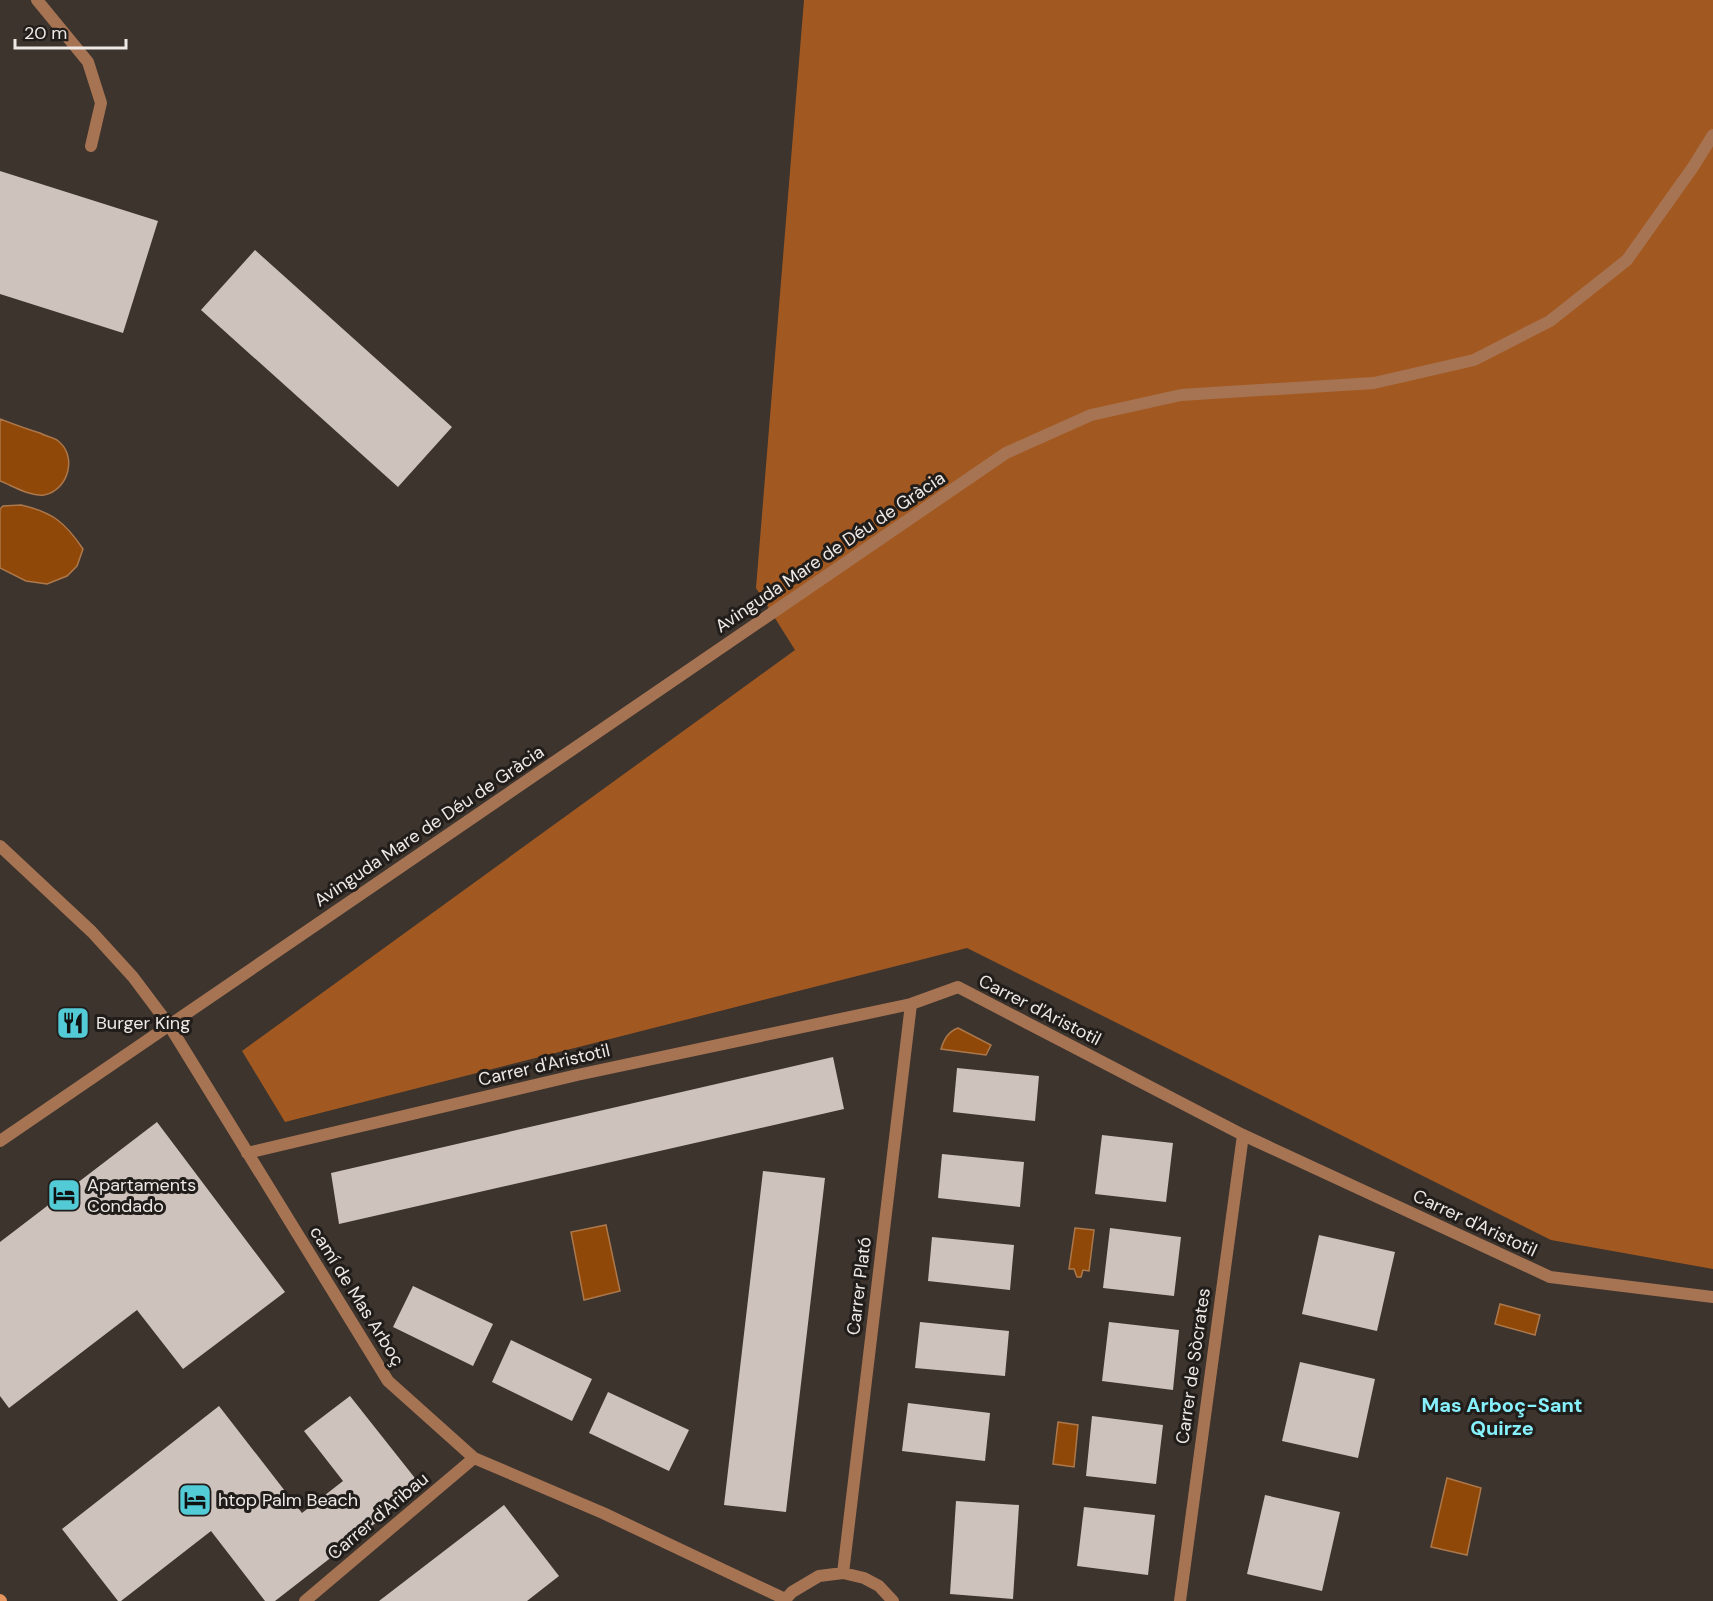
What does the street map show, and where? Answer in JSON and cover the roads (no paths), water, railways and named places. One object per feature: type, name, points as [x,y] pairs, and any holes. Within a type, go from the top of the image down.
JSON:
[{"type":"street","points":[[37,0],[88,62],[101,103],[91,146]]},
{"type":"street","name":"Avinguda Mare de Déu de Gràcia","points":[[0,1141],[1006,453],[1091,415],[1181,395],[1374,383],[1474,360],[1550,321],[1627,260],[1713,135]]},
{"type":"street","name":"camí de Mas Arboç","points":[[0,846],[92,932],[133,977],[169,1025],[388,1381],[474,1458],[603,1513],[785,1600]]},
{"type":"street","name":"Carrer d'Aristotil","points":[[247,1152],[577,1075],[911,1004],[958,987],[1242,1135],[1550,1277],[1713,1297]]},
{"type":"street","name":"Carrer Plató","points":[[843,1573],[911,1004]]},
{"type":"street","name":"Carrer de Sòcrates","points":[[1180,1601],[1242,1135]]},
{"type":"street","name":"Carrer d'Aribau","points":[[305,1601],[474,1458]]},
{"type":"street","points":[[785,1600],[792,1592],[819,1576],[843,1573],[864,1578],[879,1587],[893,1601]]},
{"type":"place","name":"Burger King","points":[[73,1023]]},
{"type":"place","name":"Apartaments Condado","points":[[64,1195]]},
{"type":"place","name":"htop Palm Beach","points":[[195,1500]]},
{"type":"district","name":"Mas Arboç-Sant Quirze","points":[[1502,1416]]}]
